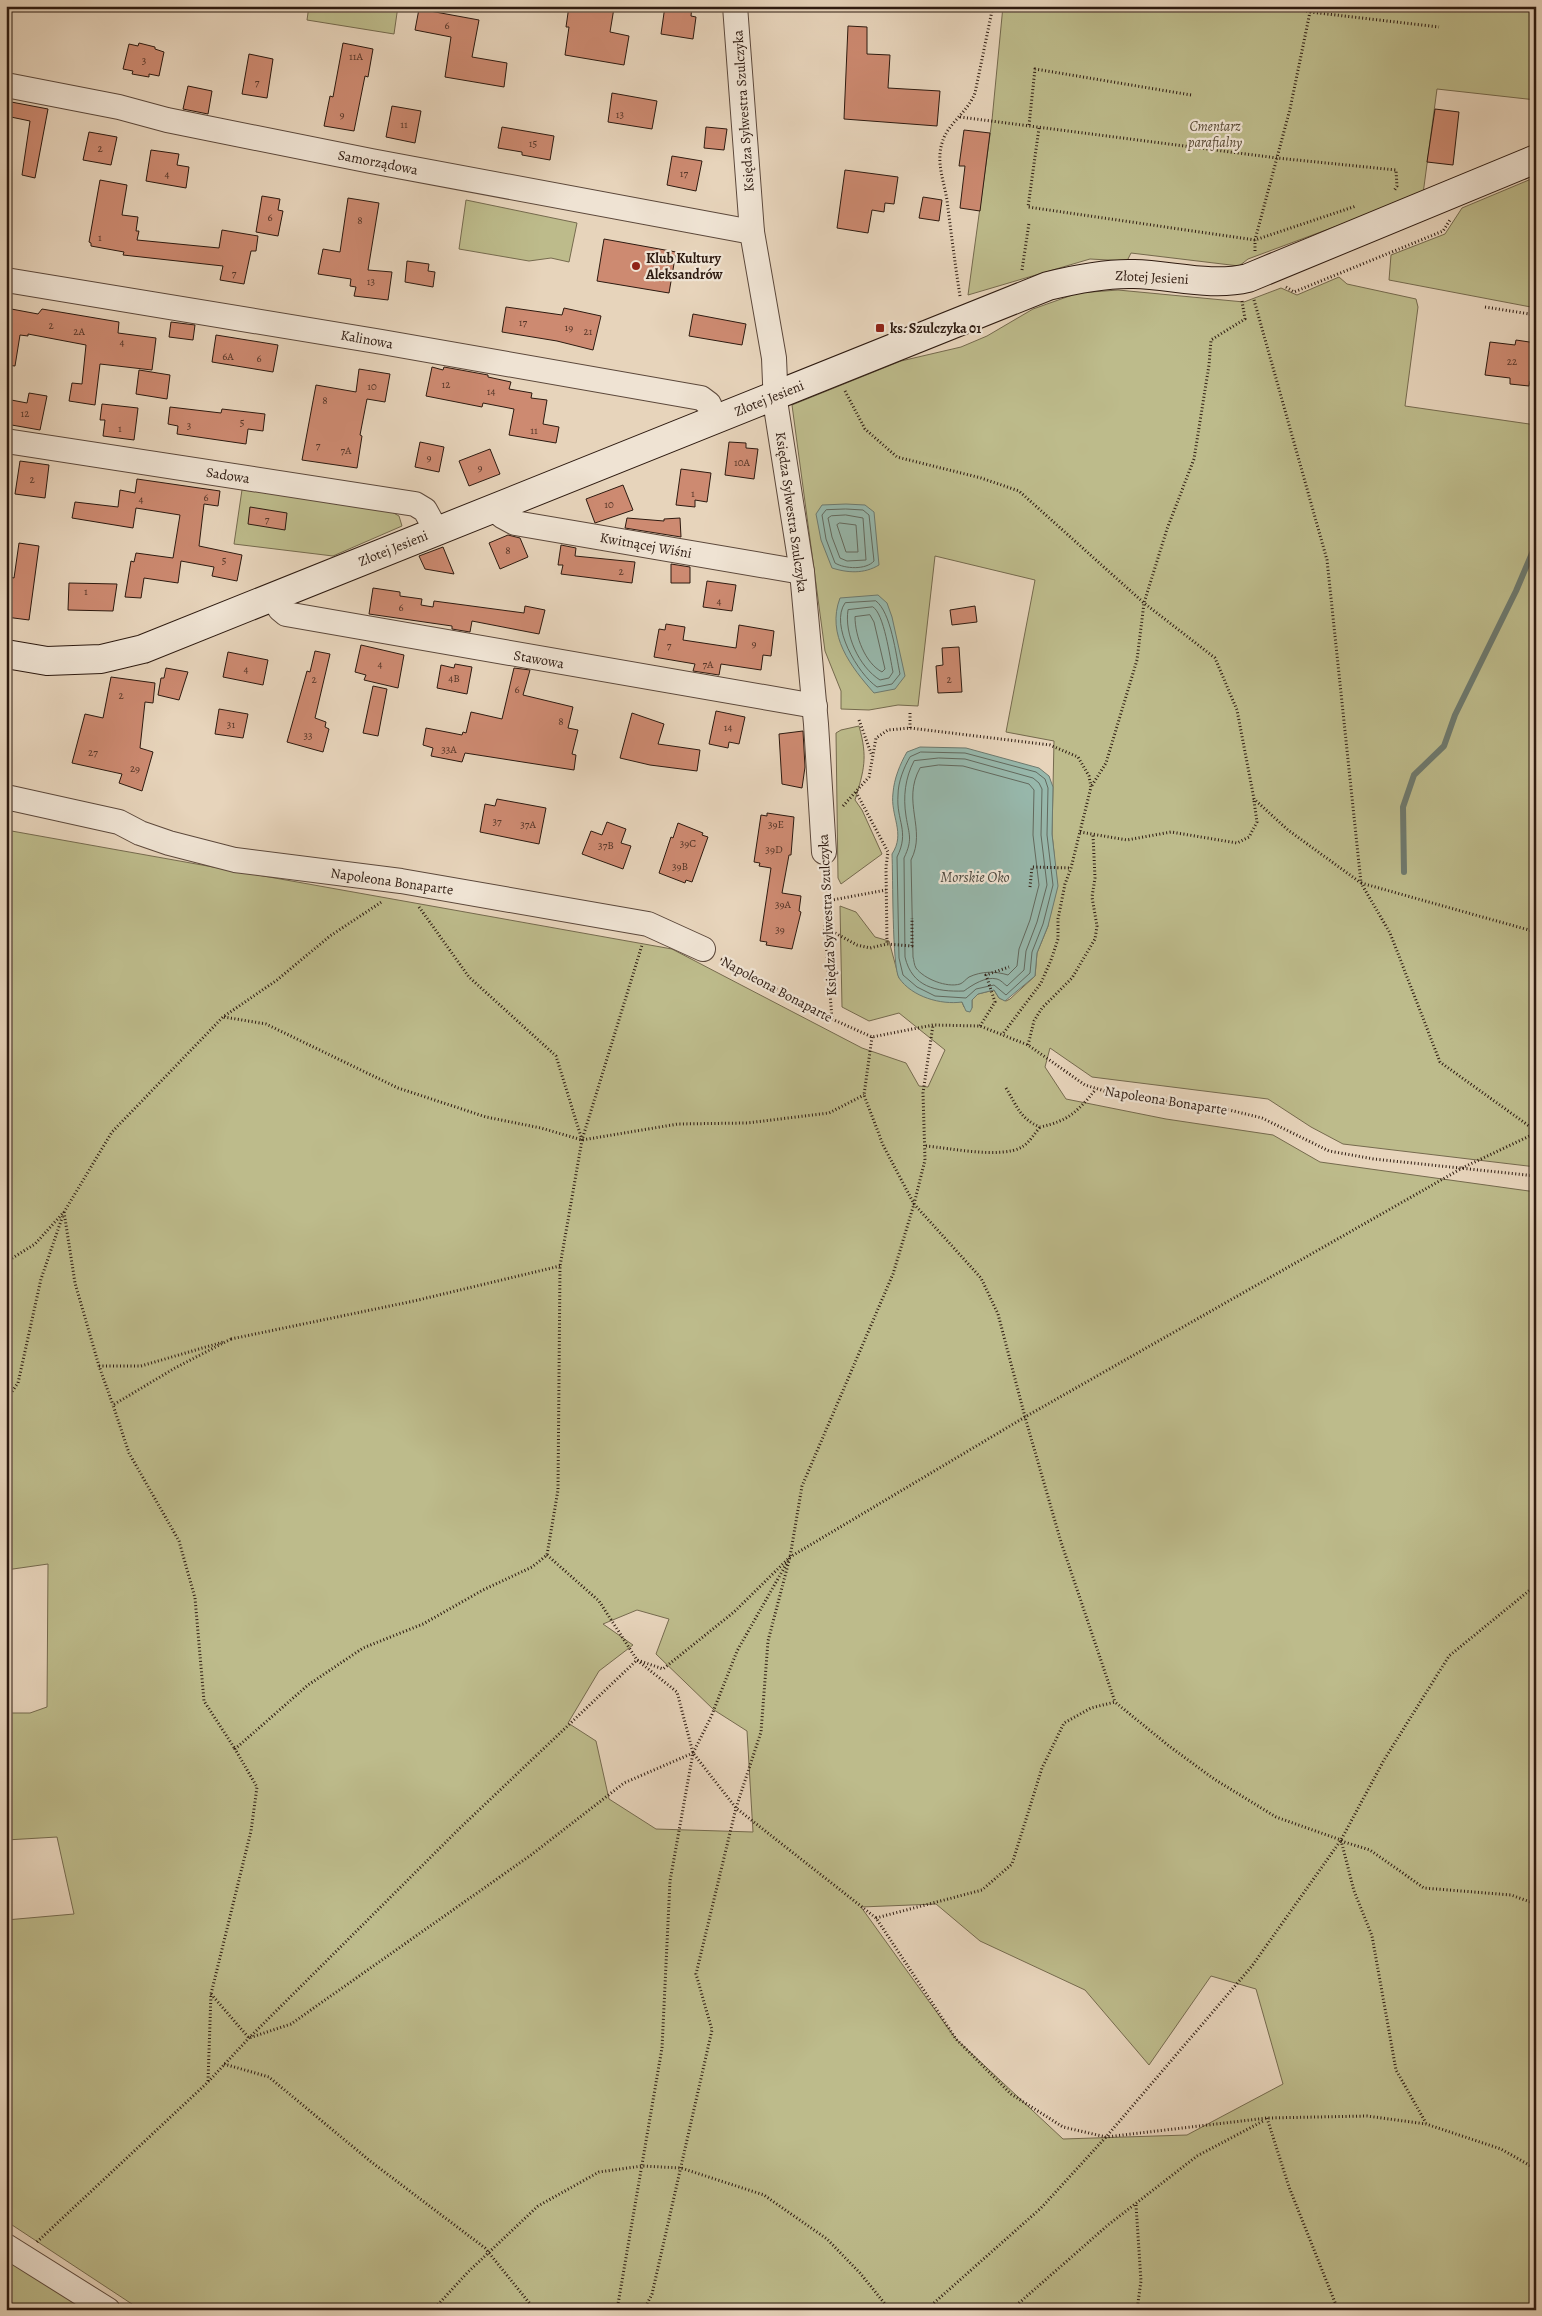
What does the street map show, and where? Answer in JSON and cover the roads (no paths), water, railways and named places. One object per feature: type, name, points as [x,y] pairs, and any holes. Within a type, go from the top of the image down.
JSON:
[{"type":"street","name":"Księdza Sylwestra Szulczyka","points":[[735,6],[752,232],[774,358],[775,395],[802,572],[815,706],[824,852]]},
{"type":"street","name":"Samorządowa","points":[[6,86],[119,107],[167,120],[371,161],[752,232]]},
{"type":"street","name":"Złotej Jesieni","points":[[6,654],[47,661],[101,659],[143,648],[1048,286],[1103,275],[1134,274],[1244,286],[1536,159]]},
{"type":"street","name":"Kalinowa","points":[[6,280],[382,342],[701,398],[709,404],[714,420]]},
{"type":"street","name":"Sadowa","points":[[6,441],[414,504],[425,510],[436,530]]},
{"type":"street","name":"Kwitnącej Wiśni","points":[[498,506],[502,516],[515,523],[802,572]]},
{"type":"street","name":"Stawowa","points":[[273,596],[280,609],[286,614],[815,706]]},
{"type":"street","name":"Napoleona Bonaparte","points":[[6,798],[119,822],[140,833],[169,843],[235,860],[401,881],[648,924],[703,949]]},
{"type":"street","points":[[14,2252],[108,2310]]},
{"type":"water","points":[[822,505],[865,505],[874,512],[879,565],[868,570],[856,572],[832,568],[821,540],[816,514]]},
{"type":"water","points":[[878,595],[887,603],[892,617],[905,676],[895,689],[874,693],[849,661],[843,650],[836,625],[836,612],[840,598]]},
{"type":"water","name":"Morskie Oko","points":[[920,747],[966,748],[1039,768],[1049,776],[1053,787],[1052,834],[1058,886],[1048,926],[1037,953],[1035,976],[1005,1001],[999,998],[994,990],[978,994],[972,1000],[970,1012],[966,1011],[962,1002],[936,1001],[919,995],[905,985],[899,978],[897,970],[894,939],[892,854],[898,839],[898,832],[893,793],[898,772],[907,752]]},
{"type":"waterway","points":[[1404,872],[1403,807],[1414,775],[1444,746],[1455,715],[1516,591],[1536,544]]},
{"type":"place","name":"Klub Kultury Aleksandrów","points":[[636,266]]},
{"type":"place","name":"ks. Szulczyka 01","points":[[880,328]]},
{"type":"park label","name":"Cmentarz parafialny","points":[[1215,134]]}]
